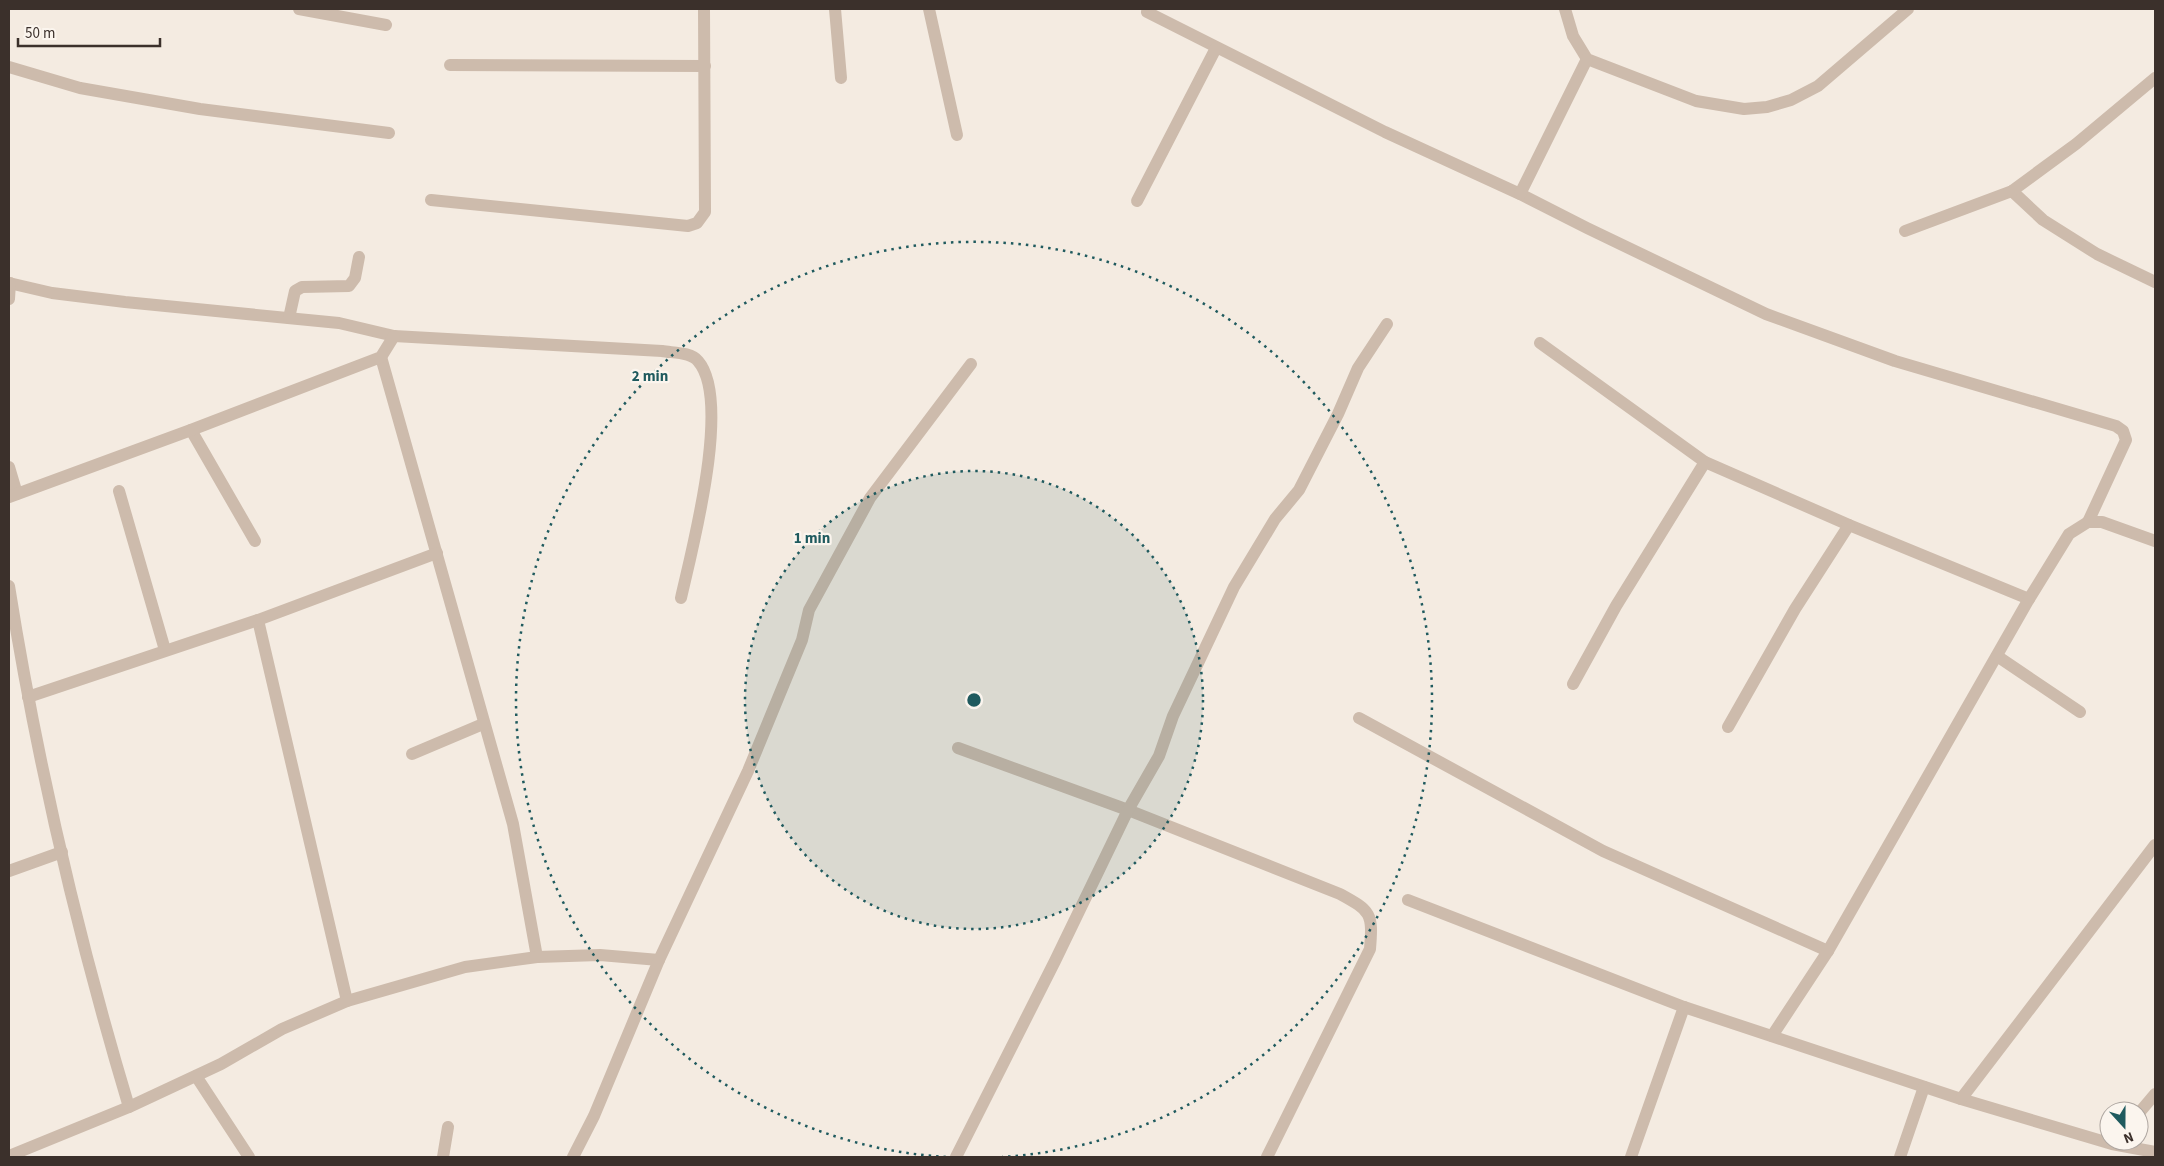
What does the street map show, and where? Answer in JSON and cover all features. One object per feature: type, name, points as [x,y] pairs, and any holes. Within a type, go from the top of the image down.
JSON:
[{"type":"street","points":[[299,9],[386,25]]},
{"type":"street","points":[[431,200],[688,226],[698,223],[705,212],[704,9]]},
{"type":"street","points":[[835,9],[841,78]]},
{"type":"street","points":[[929,9],[957,135]]},
{"type":"street","points":[[1565,9],[1573,36],[1587,59],[1696,100],[1744,109],[1767,107],[1791,100],[1818,86],[1908,9]]},
{"type":"street","points":[[1147,12],[1385,132],[1520,194],[1766,314],[1895,361],[2116,426],[2123,431],[2126,440],[2088,522]]},
{"type":"street","points":[[1137,201],[1216,48]]},
{"type":"street","points":[[1520,194],[1587,59]]},
{"type":"street","points":[[450,65],[705,66]]},
{"type":"street","points":[[9,67],[80,88],[200,109],[389,133]]},
{"type":"street","points":[[1905,231],[2012,191],[2076,144],[2155,78]]},
{"type":"street","points":[[2012,191],[2043,220],[2097,254],[2155,282]]},
{"type":"street","points":[[289,318],[295,291],[302,287],[349,286],[356,278],[359,257]]},
{"type":"street","points":[[9,299],[9,283],[52,293],[89,298],[339,323],[394,336],[662,351],[690,356],[698,360],[703,369],[712,400],[707,476],[682,598]]},
{"type":"street","points":[[956,1157],[1055,961],[1128,810],[1158,756],[1173,716],[1234,587],[1275,519],[1299,490],[1338,414],[1358,368],[1388,324]]},
{"type":"street","points":[[9,467],[13,495],[191,430],[381,357],[394,336]]},
{"type":"street","points":[[1540,344],[1706,462],[1849,525],[2029,599]]},
{"type":"street","points":[[381,357],[513,824],[538,957]]},
{"type":"street","points":[[572,1157],[594,1116],[659,960],[748,771],[802,640],[809,610],[870,498],[972,364]]},
{"type":"street","points":[[191,430],[255,541]]},
{"type":"street","points":[[1574,684],[1616,606],[1706,462]]},
{"type":"street","points":[[120,491],[165,650]]},
{"type":"street","points":[[1772,1036],[1828,951],[2029,599],[2069,534],[2088,522],[2102,522],[2155,541]]},
{"type":"street","points":[[1728,726],[1795,609],[1849,525]]},
{"type":"street","points":[[28,697],[258,620],[437,553]]},
{"type":"street","points":[[9,586],[13,633],[62,852],[108,1036],[129,1107]]},
{"type":"street","points":[[258,620],[347,1001]]},
{"type":"street","points":[[1997,656],[2080,712]]},
{"type":"street","points":[[1359,718],[1603,851],[1828,951]]},
{"type":"street","points":[[412,754],[484,724]]},
{"type":"street","points":[[958,748],[1128,810],[1340,894],[1362,907],[1372,924],[1370,949],[1267,1157]]},
{"type":"street","points":[[1961,1099],[2155,845]]},
{"type":"street","points":[[9,871],[62,852]]},
{"type":"street","points":[[1408,900],[1684,1007],[1961,1099],[2099,1139]]},
{"type":"street","points":[[9,1156],[129,1107],[196,1076],[282,1029],[347,1001],[466,967],[538,957],[600,955],[659,960]]},
{"type":"street","points":[[1631,1157],[1684,1007]]},
{"type":"street","points":[[196,1076],[249,1157]]},
{"type":"street","points":[[1900,1157],[1924,1087]]},
{"type":"street","points":[[444,1157],[448,1127]]}]
